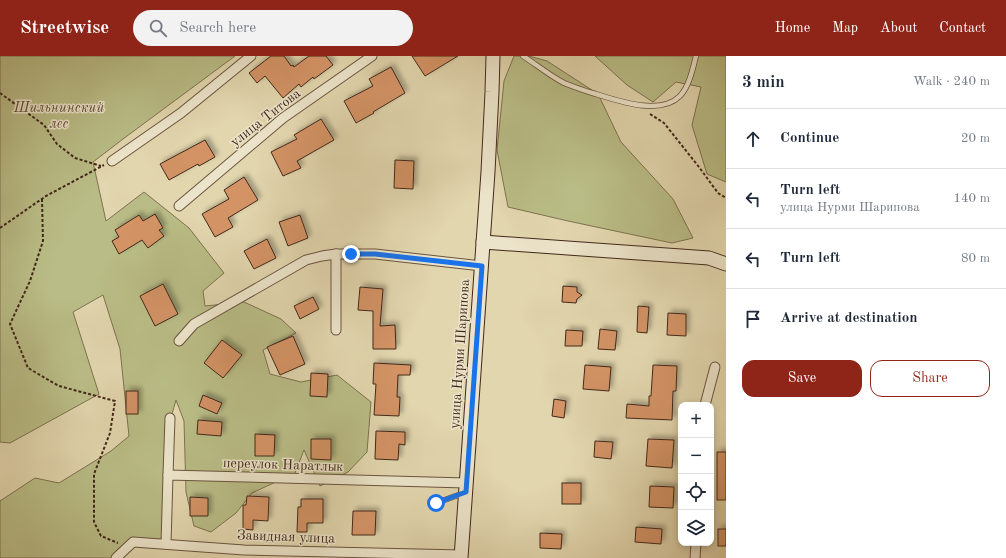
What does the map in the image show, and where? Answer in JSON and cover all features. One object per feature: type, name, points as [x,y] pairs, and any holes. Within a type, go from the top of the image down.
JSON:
[{"type":"main road","name":"улица Нурми Шарипова","points":[[462,556],[482,266],[493,56]]},
{"type":"main road","points":[[483,242],[709,258],[726,264]]},
{"type":"street","points":[[112,161],[181,113],[251,56]]},
{"type":"street","name":"улица Титова","points":[[179,206],[282,118],[372,56]]},
{"type":"street","points":[[179,341],[194,324],[306,260],[322,256],[336,254],[375,254],[482,266]]},
{"type":"street","points":[[336,254],[336,330]]},
{"type":"street","points":[[706,402],[715,367]]},
{"type":"street","points":[[166,544],[170,418]]},
{"type":"street","name":"переулок Наратлык","points":[[168,475],[466,488]]},
{"type":"street","name":"Завидная улица","points":[[116,558],[133,542],[244,550],[462,556]]},
{"type":"street","points":[[695,558],[696,546]]},
{"type":"lane","points":[[523,56],[565,83],[618,101],[637,105],[666,104],[682,95],[687,85],[696,56]]},
{"type":"lane","points":[[436,503],[466,488]]},
{"type":"path","points":[[0,93],[44,125],[57,144],[74,158],[102,166]]},
{"type":"path","points":[[637,105],[664,123],[718,193],[726,198]]},
{"type":"path","points":[[0,228],[42,199],[112,161]]},
{"type":"path","points":[[42,199],[43,241],[30,281],[10,324],[28,368],[59,386],[115,401],[110,433],[94,474],[94,522],[101,536],[128,548]]},
{"type":"green space","name":"Шильнинский лес","points":[[0,56],[235,56],[93,162],[106,221],[144,192],[189,228],[224,273],[203,291],[205,306],[244,302],[281,319],[296,333],[263,350],[270,374],[301,382],[337,375],[371,402],[367,452],[348,472],[320,486],[304,450],[295,473],[252,493],[236,513],[211,532],[194,526],[186,492],[184,421],[176,400],[170,421],[166,544],[133,542],[116,558],[0,558],[0,501],[35,478],[59,483],[111,451],[129,436],[120,349],[103,295],[73,312],[99,394],[10,443],[0,442]]},
{"type":"green space","points":[[514,56],[529,56],[547,61],[598,94],[621,142],[673,199],[693,238],[672,243],[508,207],[497,150],[504,81]]},
{"type":"green space","points":[[595,56],[726,56],[726,182],[707,174],[692,125],[701,87],[676,82],[653,102],[627,85]]},
{"type":"building","points":[[271,56],[284,56],[291,66],[293,65],[294,67],[309,56],[326,56],[333,65],[314,79],[313,77],[301,87],[299,84],[283,98],[265,76],[257,83],[249,73]]},
{"type":"building","points":[[412,56],[458,56],[425,76]]},
{"type":"building","points":[[391,67],[405,93],[356,123],[344,101],[373,86],[369,79]]},
{"type":"building","points":[[321,119],[334,140],[297,161],[301,168],[283,176],[271,152],[297,139],[294,135]]},
{"type":"building","points":[[205,140],[215,157],[199,166],[198,164],[169,180],[160,164]]},
{"type":"building","points":[[395,160],[414,161],[413,189],[394,188]]},
{"type":"building","points":[[244,177],[258,200],[228,218],[233,227],[215,237],[202,214],[229,199],[224,190]]},
{"type":"building","points":[[155,214],[163,228],[159,230],[164,236],[148,248],[142,240],[119,254],[112,241],[119,237],[115,230],[139,215],[143,221]]},
{"type":"building","points":[[300,215],[308,238],[288,246],[279,222]]},
{"type":"building","points":[[267,239],[276,258],[254,269],[244,251]]},
{"type":"building","points":[[163,284],[178,314],[155,326],[140,296]]},
{"type":"building","points":[[563,286],[577,287],[577,292],[582,295],[577,299],[576,303],[562,302]]},
{"type":"building","points":[[360,287],[383,289],[380,326],[395,325],[396,349],[373,349],[373,311],[358,310]]},
{"type":"building","points":[[313,297],[319,309],[300,319],[294,306]]},
{"type":"building","points":[[638,306],[649,307],[647,333],[637,332]]},
{"type":"building","points":[[668,313],[686,314],[686,336],[667,335]]},
{"type":"building","points":[[600,329],[617,331],[615,350],[598,349]]},
{"type":"building","points":[[566,330],[583,331],[582,346],[565,346]]},
{"type":"building","points":[[293,336],[305,364],[280,375],[267,347]]},
{"type":"building","points":[[222,340],[242,355],[223,378],[204,363]]},
{"type":"building","points":[[374,363],[411,365],[410,375],[398,375],[397,397],[400,397],[399,416],[374,415],[376,384],[373,384]]},
{"type":"building","points":[[585,365],[611,367],[609,391],[583,389]]},
{"type":"building","points":[[653,365],[677,366],[676,391],[673,391],[672,420],[626,418],[627,404],[649,406]]},
{"type":"building","points":[[311,373],[328,374],[327,397],[310,396]]},
{"type":"building","points":[[126,391],[138,391],[138,414],[126,414]]},
{"type":"building","points":[[203,395],[222,403],[217,414],[199,406]]},
{"type":"building","points":[[554,399],[566,401],[564,418],[552,416]]},
{"type":"building","points":[[198,420],[222,422],[221,436],[197,434]]},
{"type":"building","points":[[376,431],[405,432],[405,445],[399,444],[398,460],[375,459]]},
{"type":"building","points":[[255,434],[275,435],[274,456],[255,456]]},
{"type":"building","points":[[311,439],[331,439],[331,460],[311,459]]},
{"type":"building","points":[[648,439],[674,440],[672,468],[646,466]]},
{"type":"building","points":[[595,441],[613,442],[611,459],[594,457]]},
{"type":"building","points":[[717,452],[726,452],[726,500],[717,500]]},
{"type":"building","points":[[562,483],[581,483],[581,504],[562,504]]},
{"type":"building","points":[[650,486],[674,487],[673,508],[649,507]]},
{"type":"building","points":[[247,496],[269,497],[268,521],[253,520],[253,530],[243,529],[243,505],[246,505]]},
{"type":"building","points":[[190,497],[208,498],[208,516],[190,516]]},
{"type":"building","points":[[301,499],[323,499],[323,523],[307,523],[307,532],[297,532],[298,507],[301,507]]},
{"type":"building","points":[[353,511],[376,511],[375,535],[352,535]]},
{"type":"building","points":[[636,527],[662,529],[661,544],[635,542]]},
{"type":"building","points":[[718,529],[726,529],[726,546],[718,546]]},
{"type":"building","points":[[540,533],[562,534],[561,549],[540,548]]},
{"type":"route","points":[[351,254],[375,254],[482,266],[466,492],[436,503]]}]
